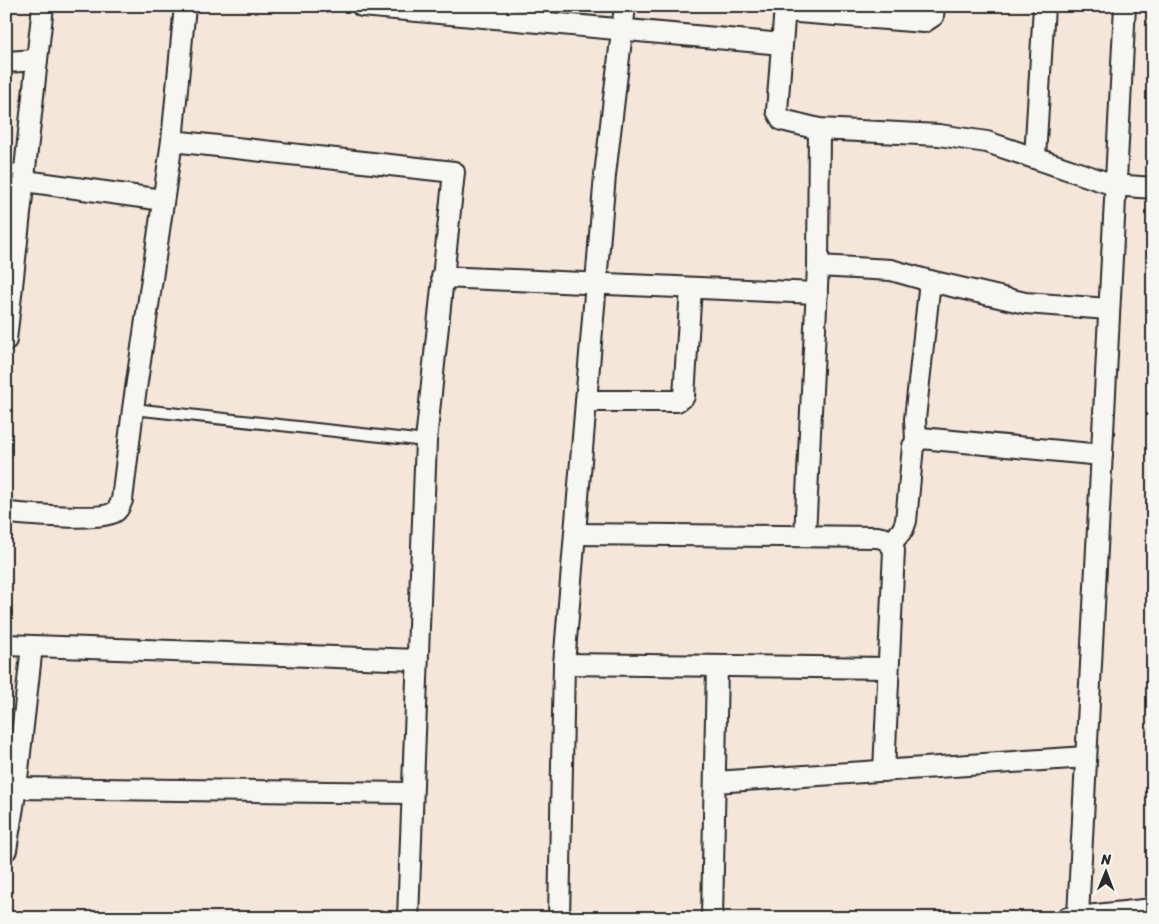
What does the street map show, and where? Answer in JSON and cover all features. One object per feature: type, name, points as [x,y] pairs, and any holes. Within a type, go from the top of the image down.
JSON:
[{"type":"street","points":[[6,340],[26,175],[43,6]]},
{"type":"street","points":[[6,513],[93,517],[117,510],[122,500],[133,409],[172,141],[185,6]]},
{"type":"street","points":[[362,6],[498,12],[622,30],[782,44]]},
{"type":"street","points":[[559,918],[564,664],[605,175],[625,6]]},
{"type":"street","points":[[934,6],[934,16],[924,22],[857,12],[785,9],[776,111],[778,116],[782,120],[819,130],[962,137],[987,142],[1114,185],[1153,188]]},
{"type":"street","points":[[1035,158],[1044,6]]},
{"type":"street","points":[[1125,6],[1114,185],[1110,309],[1086,757],[1071,917],[1153,909]]},
{"type":"street","points":[[6,62],[37,60]]},
{"type":"street","points":[[805,536],[818,266],[819,130]]},
{"type":"street","points":[[172,141],[454,172],[426,441],[408,918]]},
{"type":"street","points":[[26,175],[163,200]]},
{"type":"street","points":[[818,266],[891,270],[1025,303],[1110,309]]},
{"type":"street","points":[[442,277],[817,293]]},
{"type":"street","points":[[916,441],[915,419],[930,281]]},
{"type":"street","points":[[586,401],[677,401],[684,396],[692,288]]},
{"type":"street","points":[[891,544],[903,529],[906,521],[913,446],[921,438],[1102,455]]},
{"type":"street","points":[[575,534],[877,537],[886,539],[894,550],[884,771]]},
{"type":"street","points":[[6,645],[417,660]]},
{"type":"street","points":[[6,850],[16,788],[32,646]]},
{"type":"street","points":[[564,664],[888,668]]},
{"type":"street","points":[[712,918],[717,666]]},
{"type":"street","points":[[715,782],[1086,757]]},
{"type":"street","points":[[16,788],[412,793]]},
{"type":"lane","points":[[6,170],[26,175]]},
{"type":"lane","points":[[133,409],[426,441]]}]
